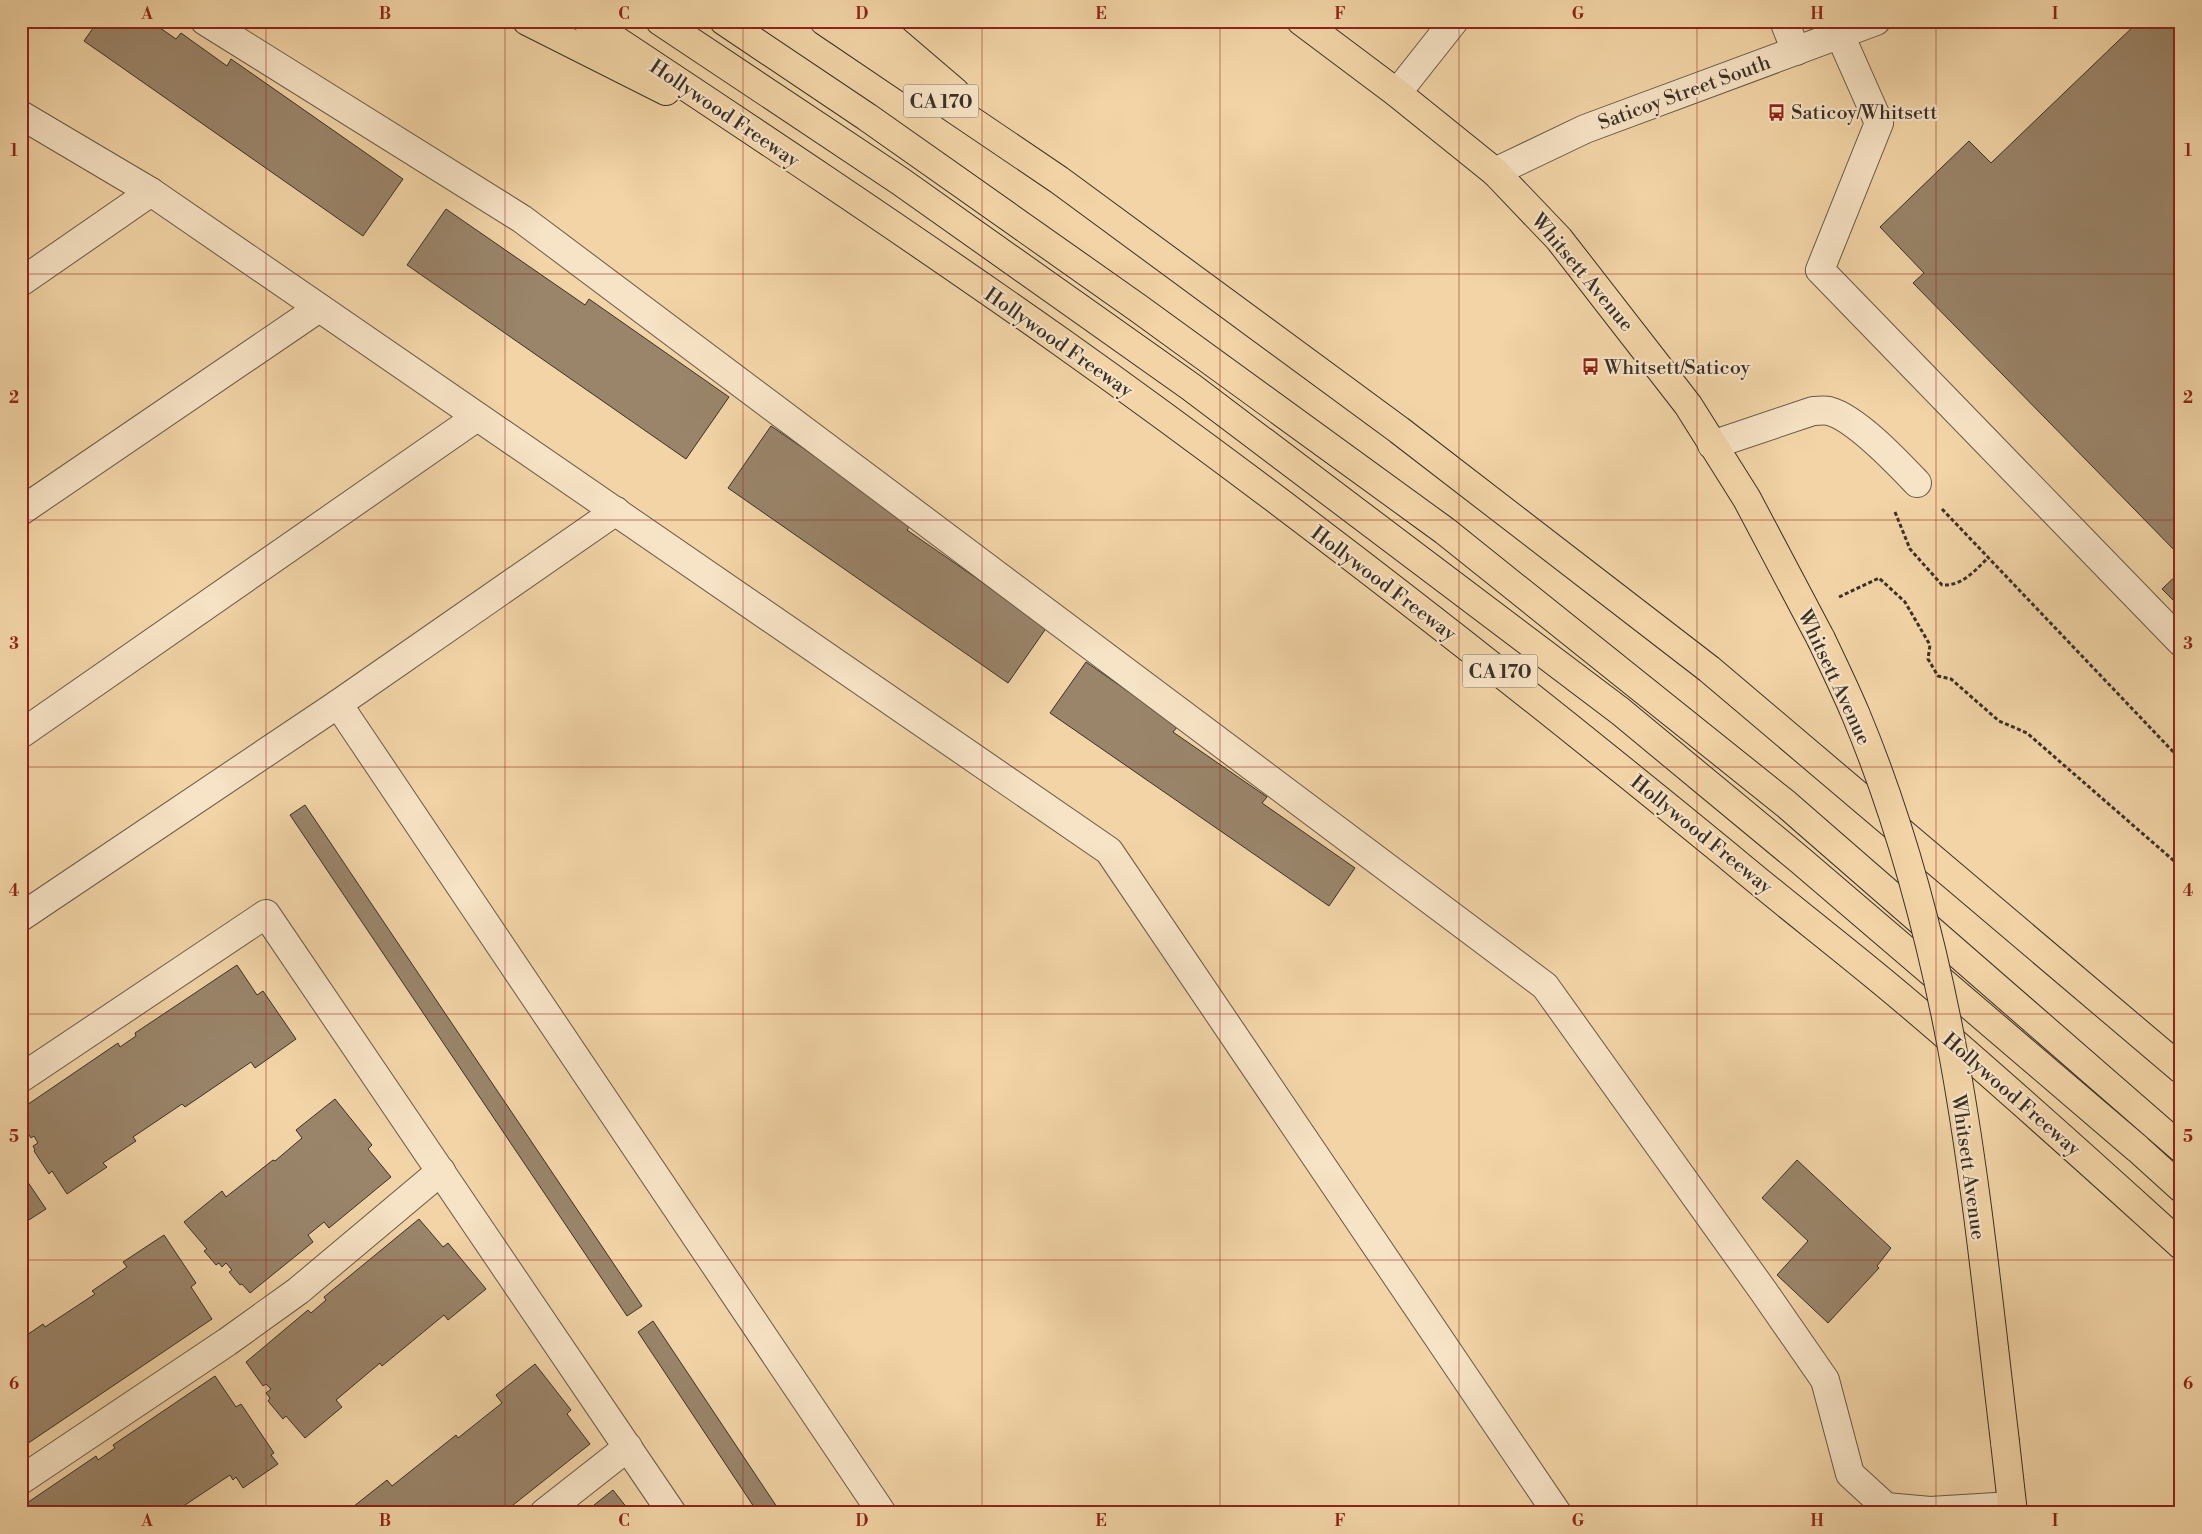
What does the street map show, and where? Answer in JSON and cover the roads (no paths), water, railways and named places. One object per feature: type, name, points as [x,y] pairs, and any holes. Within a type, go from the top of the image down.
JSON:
[{"type":"main road","points":[[527,21],[779,148]]},
{"type":"main road","name":"Hollywood Freeway","points":[[587,21],[779,148],[1064,344],[1274,499],[1478,654],[1605,755],[1898,995],[2060,1135],[2181,1245]]},
{"type":"main road","points":[[660,21],[900,181],[1191,387],[1620,711],[1815,873],[2138,1149],[2181,1188]]},
{"type":"main road","points":[[724,21],[867,117],[1138,308],[1445,531],[1786,804],[2181,1148]]},
{"type":"main road","name":"CA 170","points":[[824,21],[1059,180],[1399,430],[1709,669],[2181,1069]]},
{"type":"main road","points":[[872,21],[1059,180]]},
{"type":"main road","name":"Whitsett Avenue","points":[[1300,21],[1397,93],[1495,172],[1559,238],[1688,405],[1747,499],[1806,613],[1822,639],[1856,715],[1882,784],[1908,865],[1951,1042],[1972,1172],[2013,1510]]},
{"type":"street","points":[[205,21],[522,220],[1545,986],[1825,1380],[1850,1474],[1886,1507],[1930,1511],[2013,1510]]},
{"type":"street","points":[[1397,93],[1454,21]]},
{"type":"street","points":[[1784,21],[1796,50]]},
{"type":"street","name":"Saticoy Street South","points":[[1495,172],[1585,129],[1876,21]]},
{"type":"street","points":[[1840,35],[1879,123],[1820,270],[2181,642]]},
{"type":"street","points":[[21,115],[151,192],[1109,851],[1557,1513]]},
{"type":"street","points":[[21,282],[151,192]]},
{"type":"street","points":[[21,512],[320,308]]},
{"type":"street","points":[[1712,445],[1813,410],[1829,411],[1849,421],[1886,452],[1917,484]]},
{"type":"street","points":[[21,734],[477,417]]},
{"type":"street","points":[[21,917],[338,704],[616,511]]},
{"type":"street","points":[[338,704],[882,1513]]},
{"type":"street","points":[[21,1078],[266,914],[672,1513]]},
{"type":"street","points":[[21,1480],[227,1342],[298,1291],[441,1171]]},
{"type":"street","points":[[544,1513],[628,1447]]},
{"type":"place","name":"Saticoy/Whitsett","points":[[1777,112]]},
{"type":"place","name":"Whitsett/Saticoy","points":[[1590,367]]}]
